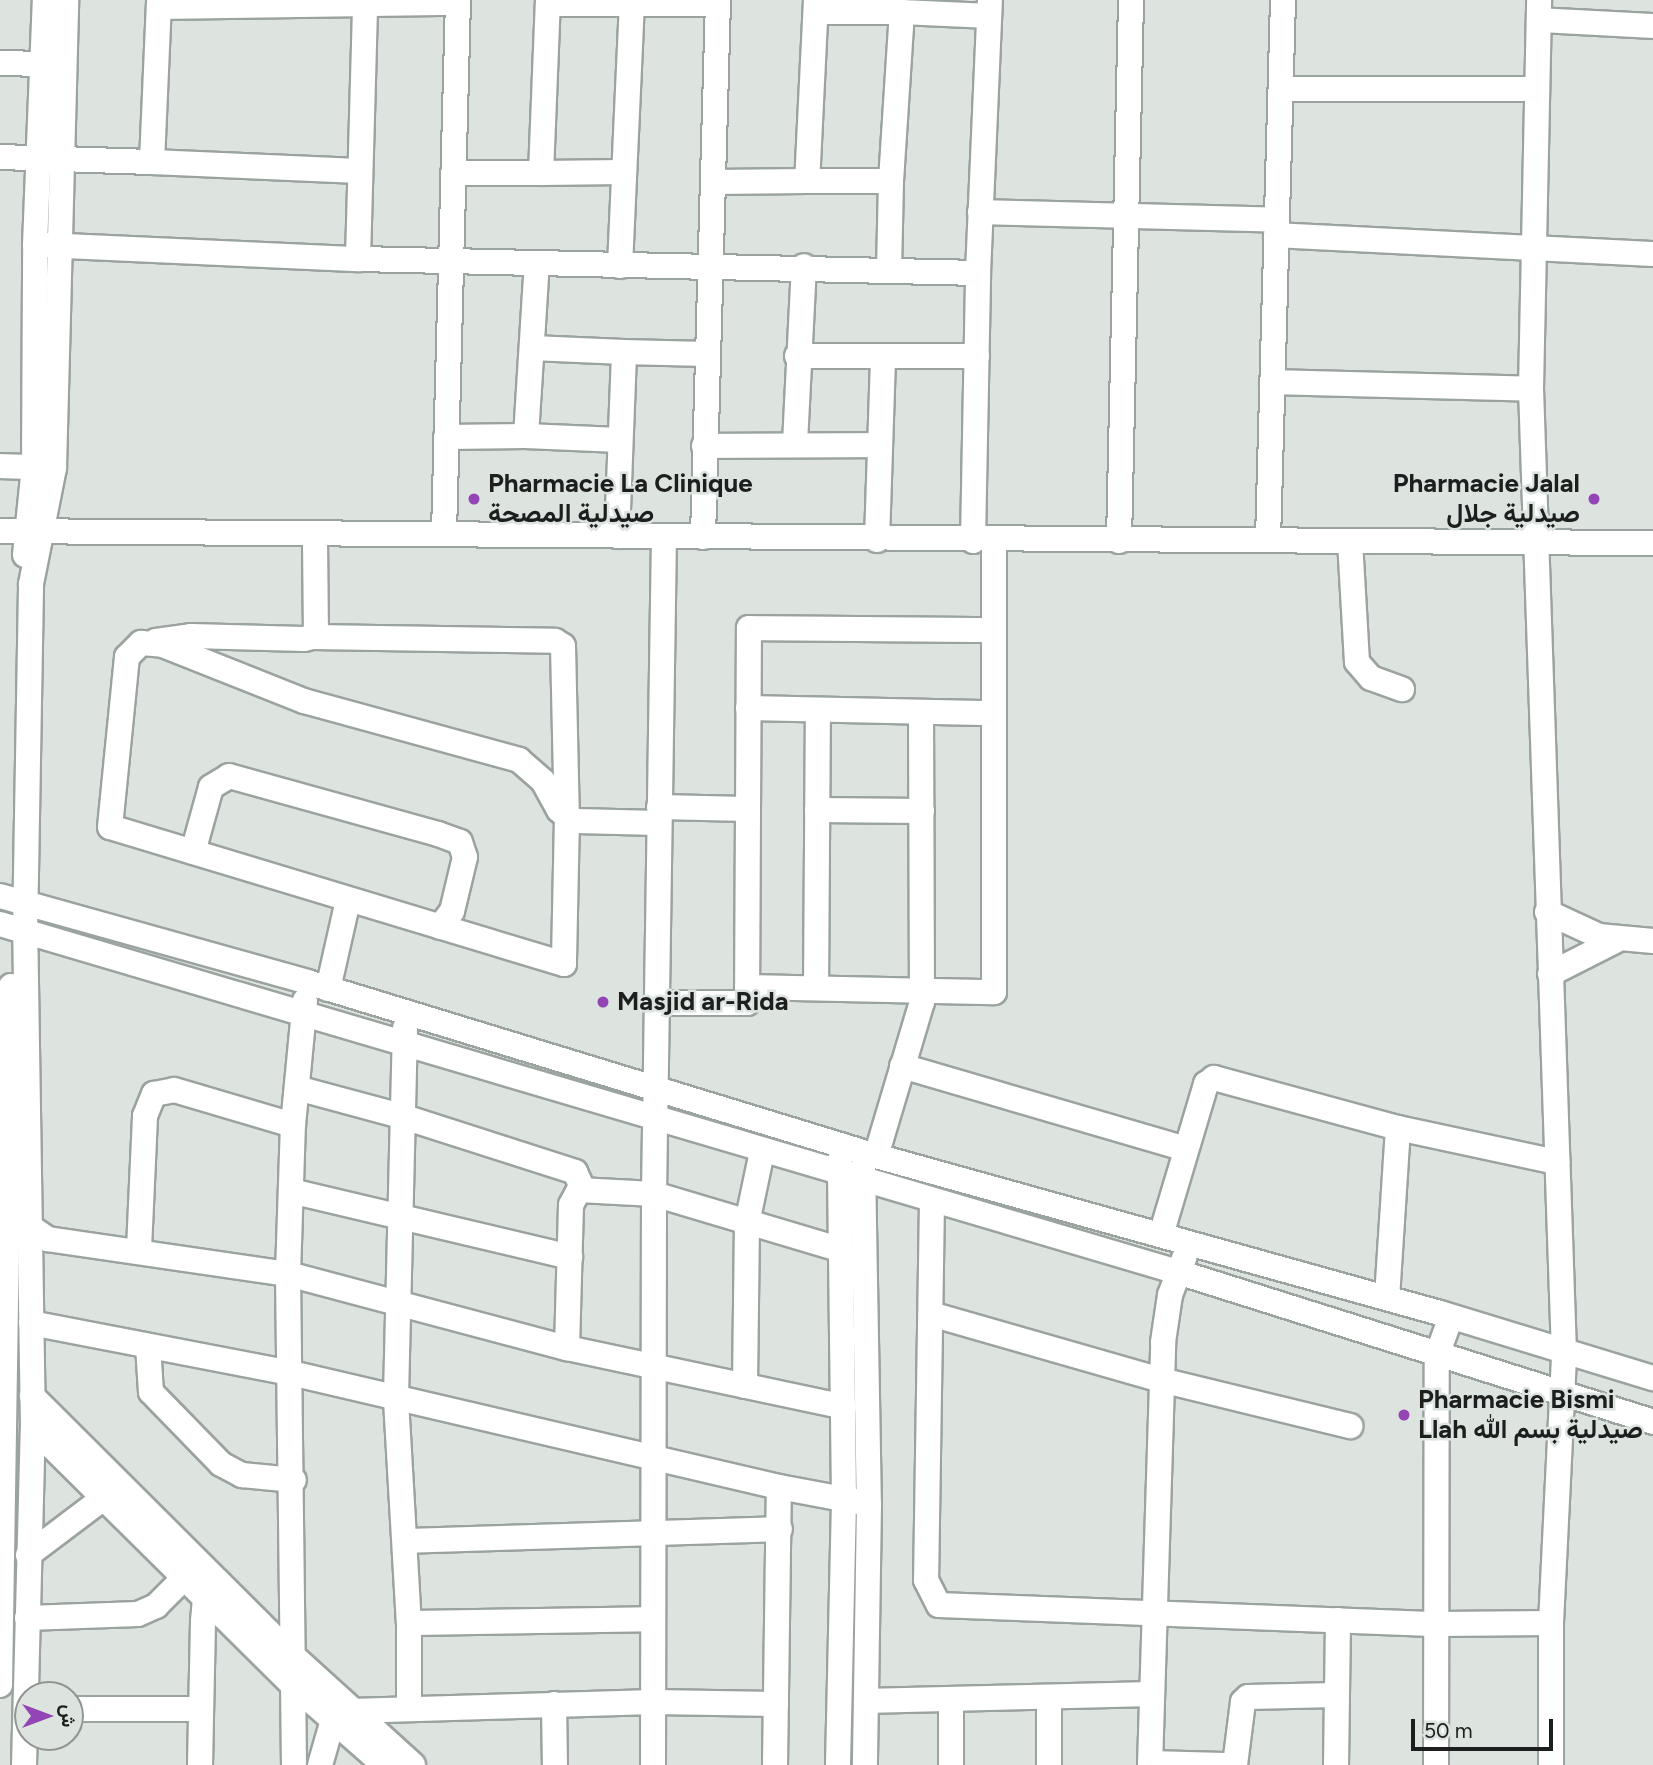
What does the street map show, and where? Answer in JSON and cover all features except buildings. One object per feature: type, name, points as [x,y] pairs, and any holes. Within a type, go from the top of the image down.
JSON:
[{"type":"street","points":[[45,0],[43,64],[51,160]]},
{"type":"street","points":[[0,1685],[4,1212],[13,900],[36,530],[34,467],[51,160],[66,0]]},
{"type":"street","points":[[1119,541],[1131,0]]},
{"type":"street","points":[[1268,540],[1283,0]]},
{"type":"street","points":[[152,162],[159,3],[365,6],[458,1],[449,260],[444,534]]},
{"type":"street","points":[[541,173],[548,2],[718,2],[706,354],[703,537]]},
{"type":"street","points":[[620,266],[632,4]]},
{"type":"street","points":[[358,259],[365,6]]},
{"type":"street","points":[[747,987],[994,992],[993,630],[983,541],[977,356],[989,8],[902,12],[816,6],[807,181]]},
{"type":"street","points":[[1552,1765],[1551,1623],[1564,1353],[1534,543],[1531,390],[1539,10],[1653,26]]},
{"type":"street","points":[[889,269],[891,181],[902,12]]},
{"type":"street","points":[[0,63],[43,64]]},
{"type":"street","points":[[1280,89],[1537,89]]},
{"type":"street","points":[[0,157],[359,171]]},
{"type":"street","points":[[453,173],[623,172]]},
{"type":"street","points":[[713,182],[891,181]]},
{"type":"street","points":[[980,212],[1126,217],[1533,250],[1653,254]]},
{"type":"street","points":[[47,246],[358,259],[620,266],[804,266],[978,273]]},
{"type":"street","points":[[36,530],[54,468],[47,246]]},
{"type":"street","points":[[526,436],[537,263]]},
{"type":"street","points":[[795,443],[797,356],[804,266]]},
{"type":"street","points":[[532,348],[706,354]]},
{"type":"street","points":[[617,536],[624,352]]},
{"type":"street","points":[[797,356],[977,356]]},
{"type":"street","points":[[877,540],[883,356]]},
{"type":"street","points":[[1272,382],[1531,390]]},
{"type":"street","points":[[446,437],[526,436],[620,440]]},
{"type":"street","points":[[704,446],[880,444]]},
{"type":"street","points":[[0,466],[34,467]]},
{"type":"street","points":[[0,531],[315,536],[444,534],[983,541],[1268,540],[1653,544]]},
{"type":"street","points":[[313,637],[317,631],[315,536]]},
{"type":"street","points":[[653,1765],[654,1194],[664,537]]},
{"type":"street","points":[[1350,541],[1357,662],[1371,678],[1402,689]]},
{"type":"street","points":[[658,1003],[747,1003],[749,628],[993,630]]},
{"type":"street","points":[[179,636],[313,637],[555,641],[563,646],[567,817],[564,964],[110,827],[127,657],[134,647],[179,636]]},
{"type":"street","points":[[150,643],[304,701],[519,760],[543,782],[567,817]]},
{"type":"street","points":[[748,708],[993,713]]},
{"type":"street","points":[[816,988],[818,710]]},
{"type":"street","points":[[838,1765],[844,1499],[842,1250],[851,1177],[860,1151],[902,1066],[923,990],[921,712]]},
{"type":"street","points":[[193,852],[211,787],[229,776],[451,838],[460,842],[466,857],[452,911],[440,927]]},
{"type":"street","points":[[567,817],[747,809]]},
{"type":"street","points":[[817,810],[922,811]]},
{"type":"street","points":[[13,900],[317,986],[860,1151],[1387,1298],[1653,1378]]},
{"type":"street","points":[[294,1765],[294,1480],[288,1274],[293,1125],[303,1015],[317,986],[348,900]]},
{"type":"street","points":[[1547,912],[1615,940],[1653,941]]},
{"type":"street","points":[[12,928],[403,1042],[655,1121],[1178,1272],[1653,1422]]},
{"type":"street","points":[[12,928],[32,1227],[33,1428],[27,1681]]},
{"type":"street","points":[[1550,974],[1615,940]]},
{"type":"street","points":[[408,1014],[403,1042],[396,1400],[409,1623],[409,1709]]},
{"type":"street","points":[[902,1066],[1185,1149]]},
{"type":"street","points":[[1161,1235],[1206,1084],[1214,1077],[1398,1128],[1557,1162]]},
{"type":"street","points":[[297,1088],[401,1116],[575,1172],[583,1189]]},
{"type":"street","points":[[139,1250],[145,1116],[154,1094],[174,1090],[293,1125]]},
{"type":"street","points":[[1387,1298],[1398,1128]]},
{"type":"street","points":[[745,1386],[747,1223],[762,1152]]},
{"type":"street","points":[[851,1177],[869,1504],[865,1765]]},
{"type":"street","points":[[567,1348],[571,1199],[583,1189],[654,1194],[842,1250]]},
{"type":"street","points":[[291,1191],[400,1213],[570,1257]]},
{"type":"street","points":[[932,1202],[926,1580],[933,1600],[951,1609],[1152,1613],[1438,1624],[1551,1623]]},
{"type":"street","points":[[4,1212],[48,1239],[139,1250],[288,1274],[398,1306],[567,1348],[844,1407]]},
{"type":"street","points":[[1192,1244],[1178,1272],[1165,1318],[1152,1613],[1150,1764],[1224,1765]]},
{"type":"street","points":[[931,1314],[1161,1380],[1350,1426]]},
{"type":"street","points":[[1436,1765],[1437,1355],[1451,1317]]},
{"type":"street","points":[[31,1323],[291,1373],[653,1460],[869,1504]]},
{"type":"street","points":[[148,1346],[147,1379],[151,1392],[220,1464],[242,1475],[294,1480]]},
{"type":"street","points":[[32,1396],[185,1577],[211,1589],[293,1656],[384,1765]]},
{"type":"street","points":[[33,1428],[113,1492],[211,1589],[293,1685],[342,1715],[413,1765]]},
{"type":"street","points":[[775,1765],[779,1487]]},
{"type":"street","points":[[28,1555],[113,1492]]},
{"type":"street","points":[[405,1541],[780,1529]]},
{"type":"street","points":[[27,1618],[138,1614],[156,1606],[185,1577]]},
{"type":"street","points":[[200,1765],[201,1709],[211,1589]]},
{"type":"street","points":[[409,1623],[653,1619]]},
{"type":"street","points":[[1336,1765],[1338,1620]]},
{"type":"street","points":[[866,1701],[1151,1694]]},
{"type":"street","points":[[1236,1765],[1242,1707],[1248,1697],[1336,1695]]},
{"type":"street","points":[[1049,1697],[1049,1765]]},
{"type":"street","points":[[951,1700],[951,1765]]},
{"type":"street","points":[[342,1715],[409,1709],[554,1704],[776,1703]]},
{"type":"street","points":[[554,1704],[555,1765]]},
{"type":"street","points":[[84,1709],[201,1709]]},
{"type":"street","points":[[320,1765],[342,1715]]},
{"type":"place","name":"Pharmacie La Clinique صيدلية المصحة","points":[[474,499]]},
{"type":"place","name":"Pharmacie Jalal صيدلية جلال","points":[[1594,499]]},
{"type":"place","name":"Masjid ar-Rida","points":[[603,1002]]},
{"type":"place","name":"Pharmacie Bismi Llah صيدلية بسم الله","points":[[1404,1415]]}]
